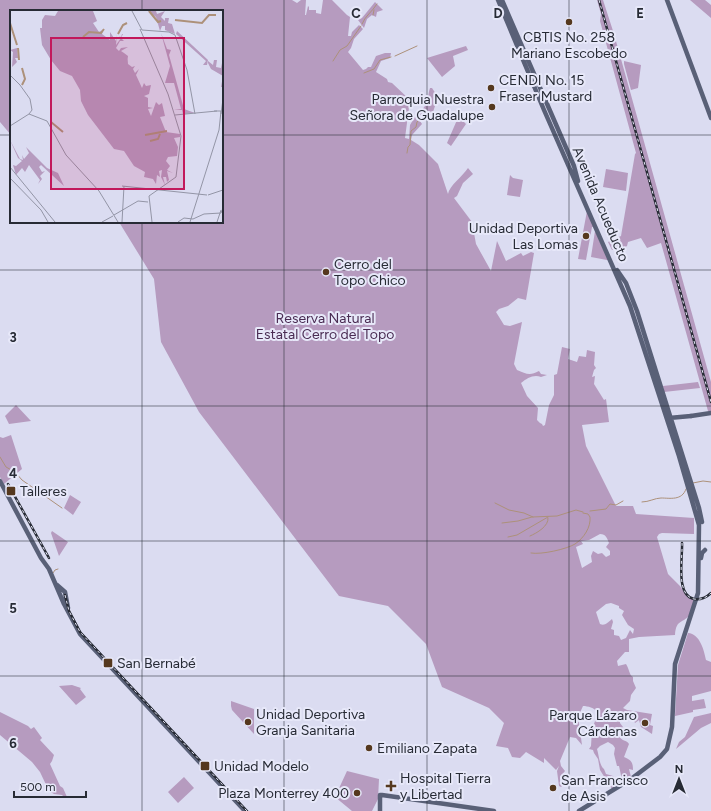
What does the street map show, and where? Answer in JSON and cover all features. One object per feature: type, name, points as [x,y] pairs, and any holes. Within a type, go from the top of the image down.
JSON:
[{"type":"main road","points":[[669,0],[711,111]]},
{"type":"main road","name":"Avenida Acueducto","points":[[500,1],[573,164],[577,179],[618,273],[627,286],[635,304],[642,334],[657,383],[671,418],[680,456]]},
{"type":"main road","points":[[678,23],[679,32],[711,118]]},
{"type":"main road","name":"Avenida Acueducto","points":[[514,33],[526,51],[530,76],[604,250],[642,334]]},
{"type":"main road","points":[[689,416],[711,413]]},
{"type":"main road","points":[[671,418],[711,413]]},
{"type":"main road","points":[[675,680],[678,661],[700,596],[702,521],[680,456]]},
{"type":"main road","points":[[582,810],[616,791],[632,779],[660,757],[667,750],[670,744],[674,721],[676,660],[698,593],[699,521],[680,456]]},
{"type":"main road","points":[[0,477],[12,503]]},
{"type":"main road","points":[[1,483],[9,494]]},
{"type":"main road","points":[[1,483],[41,558],[50,569],[67,611],[80,634],[246,811]]},
{"type":"main road","points":[[701,558],[702,553],[705,550]]},
{"type":"main road","points":[[55,582],[64,592],[68,601],[69,610],[82,633],[246,811]]},
{"type":"main road","points":[[381,796],[381,811]]},
{"type":"main road","points":[[381,796],[483,811]]},
{"type":"main road","points":[[381,796],[494,811]]},
{"type":"green space","name":"Reserva Natural Estatal Cerro del Topo","points":[[0,0],[292,0],[297,3],[301,0],[306,0],[306,15],[308,6],[309,10],[316,10],[316,13],[321,14],[323,0],[332,0],[350,17],[348,36],[351,36],[352,32],[359,25],[363,29],[354,39],[348,52],[363,70],[371,67],[376,56],[391,53],[390,58],[381,61],[376,72],[387,79],[388,82],[392,83],[410,100],[405,138],[409,139],[410,125],[416,115],[422,124],[412,135],[411,140],[419,145],[438,164],[448,194],[451,188],[468,168],[473,174],[463,183],[457,196],[454,198],[472,222],[476,244],[491,271],[497,241],[506,261],[521,253],[523,256],[531,252],[534,253],[526,300],[518,298],[508,306],[499,309],[496,312],[504,325],[510,326],[522,322],[514,364],[517,370],[528,374],[533,374],[539,371],[541,374],[547,375],[541,377],[531,377],[521,383],[527,396],[538,408],[537,420],[543,426],[545,425],[549,405],[554,395],[554,375],[557,374],[562,347],[570,349],[568,359],[577,362],[579,356],[586,357],[587,350],[595,352],[594,365],[596,368],[592,377],[595,376],[594,384],[604,400],[606,399],[609,422],[582,425],[586,446],[616,506],[633,506],[636,514],[694,518],[694,534],[662,533],[657,537],[668,574],[680,586],[686,595],[695,601],[690,614],[677,626],[675,635],[629,639],[629,652],[625,652],[617,661],[618,666],[626,664],[633,677],[636,688],[631,695],[630,701],[623,708],[652,714],[650,725],[653,726],[652,734],[641,727],[639,720],[635,723],[630,712],[625,712],[620,716],[620,723],[623,727],[618,730],[620,733],[619,736],[629,744],[624,757],[630,760],[633,765],[633,770],[629,769],[631,777],[620,782],[622,780],[619,766],[617,766],[614,754],[615,748],[608,742],[597,749],[599,760],[606,774],[613,776],[617,780],[618,785],[612,789],[600,770],[598,759],[593,750],[589,749],[591,746],[592,730],[598,712],[587,706],[583,706],[578,717],[582,745],[576,738],[570,737],[560,761],[561,766],[565,771],[560,777],[560,783],[563,785],[561,787],[559,786],[557,771],[559,766],[556,770],[544,758],[544,763],[526,752],[520,758],[512,757],[508,748],[496,746],[504,723],[489,708],[442,687],[426,644],[388,606],[339,596],[199,412],[161,342],[154,279],[120,223],[223,223],[223,10],[10,10],[10,134],[0,122]],"holes":[[[602,534],[608,539],[609,543],[606,547],[610,551],[610,555],[606,557],[602,553],[598,554],[593,551],[591,556],[592,562],[582,568],[576,547],[583,544],[581,541],[589,540]],[[611,603],[619,606],[619,608],[624,611],[622,615],[628,625],[634,629],[633,634],[630,630],[626,638],[621,640],[619,636],[614,635],[614,630],[611,629],[613,622],[612,619],[602,625],[600,624],[596,612],[606,604]]]},
{"type":"green space","points":[[597,0],[603,0],[614,34],[711,382],[711,411],[708,411],[661,243],[647,248],[641,238],[628,242],[627,246],[625,247],[612,250],[608,242],[621,236],[636,153],[600,21],[601,14]]},
{"type":"green space","points":[[690,0],[705,0],[711,5],[711,18]]},
{"type":"green space","points":[[375,2],[383,10],[377,12],[376,17],[372,15],[367,19],[364,28],[358,20],[362,18]]},
{"type":"green space","points":[[466,46],[468,50],[453,56],[455,66],[442,77],[427,58]]},
{"type":"green space","points":[[624,61],[641,65],[638,88],[631,90]]},
{"type":"green space","points":[[430,88],[432,88],[438,97],[433,112],[423,119],[419,112],[427,103]]},
{"type":"green space","points":[[464,117],[466,120],[464,122],[466,124],[451,146],[447,143],[457,120],[461,120]]},
{"type":"green space","points":[[606,169],[628,173],[626,191],[603,187]]},
{"type":"green space","points":[[510,175],[513,178],[523,180],[520,197],[507,195]]},
{"type":"green space","name":"Unidad Deportiva Las Lomas","points":[[587,211],[594,227],[592,227],[586,260],[578,259]]},
{"type":"green space","points":[[595,231],[608,260],[591,257]]},
{"type":"green space","points":[[698,382],[700,388],[664,392],[663,386]]},
{"type":"green space","points":[[16,405],[31,421],[9,424],[5,416]]},
{"type":"green space","points":[[11,435],[22,469],[4,484],[0,477],[0,437],[3,438]]},
{"type":"green space","points":[[70,495],[81,502],[73,515],[64,508]]},
{"type":"green space","points":[[52,531],[68,542],[59,556],[51,533]]},
{"type":"green space","points":[[688,633],[696,636],[703,647],[706,660],[711,662],[711,691],[692,696],[692,701],[704,699],[706,708],[693,710],[693,712],[675,716],[678,665]]},
{"type":"green space","points":[[72,685],[81,688],[80,689],[86,697],[76,705],[59,686]]},
{"type":"green space","name":"Unidad Deportiva Granja Sanitaria","points":[[231,701],[254,709],[254,734],[232,710]]},
{"type":"green space","points":[[0,712],[31,729],[34,727],[42,738],[40,740],[54,755],[50,764],[67,797],[65,798],[62,795],[54,794],[49,791],[40,772],[32,762],[0,735]]},
{"type":"green space","points":[[711,713],[711,723],[701,728],[676,749],[679,742],[685,737],[694,717]]},
{"type":"green space","name":"Plaza Monterrey 400","points":[[347,771],[379,779],[378,799],[372,811],[352,811],[335,797]]},
{"type":"green space","points":[[184,777],[194,788],[178,803],[168,792]]},
{"type":"waterway","points":[[362,24],[377,4]]},
{"type":"waterway","points":[[373,15],[374,10]]},
{"type":"waterway","points":[[333,61],[340,50],[347,46],[361,26]]},
{"type":"waterway","points":[[395,56],[417,46]]},
{"type":"waterway","points":[[364,73],[374,69],[380,60],[391,57]]},
{"type":"waterway","points":[[407,153],[410,145],[411,131],[416,127],[419,120]]},
{"type":"waterway","points":[[0,457],[6,467],[15,472],[22,480],[62,508]]},
{"type":"waterway","points":[[693,483],[703,481],[711,482]]},
{"type":"waterway","points":[[642,502],[659,498],[679,497],[686,489]]},
{"type":"waterway","points":[[590,511],[606,509],[610,504],[616,505],[623,501]]},
{"type":"waterway","points":[[495,503],[509,510],[524,513],[533,517]]},
{"type":"waterway","points":[[502,523],[532,517],[557,516],[576,510],[583,512]]},
{"type":"waterway","points":[[531,553],[560,550],[578,542],[586,532],[590,521],[588,514],[583,513]]},
{"type":"waterway","points":[[508,537],[517,535],[548,517]]},
{"type":"waterway","points":[[530,536],[545,526],[548,518]]},
{"type":"waterway","points":[[53,573],[58,569]]},
{"type":"railway","points":[[599,0],[711,402]]},
{"type":"railway","points":[[8,484],[49,558]]},
{"type":"railway","points":[[682,543],[681,575],[684,591],[688,596],[694,599],[703,598],[711,593]]},
{"type":"railway","points":[[65,595],[69,611],[80,632],[247,811]]},
{"type":"place","name":"CBTIS No. 258 Mariano Escobedo","points":[[569,22]]},
{"type":"place","name":"CENDI No. 15 Fraser Mustard","points":[[491,88]]},
{"type":"place","name":"Parroquia Nuestra Señora de Guadalupe","points":[[492,107]]},
{"type":"place","name":"Unidad Deportiva Las Lomas","points":[[586,236]]},
{"type":"place","name":"Cerro del Topo Chico","points":[[326,272]]},
{"type":"place","name":"Talleres","points":[[11,491]]},
{"type":"place","name":"San Bernabé","points":[[108,663]]},
{"type":"place","name":"Unidad Deportiva Granja Sanitaria","points":[[248,722]]},
{"type":"place","name":"Parque Lázaro Cárdenas","points":[[645,723]]},
{"type":"place","name":"Emiliano Zapata","points":[[369,748]]},
{"type":"place","name":"Unidad Modelo","points":[[205,766]]},
{"type":"place","name":"Hospital Tierra y Libertad","points":[[391,786]]},
{"type":"place","name":"San Francisco de Asis","points":[[553,788]]},
{"type":"place","name":"Plaza Monterrey 400","points":[[357,793]]}]
